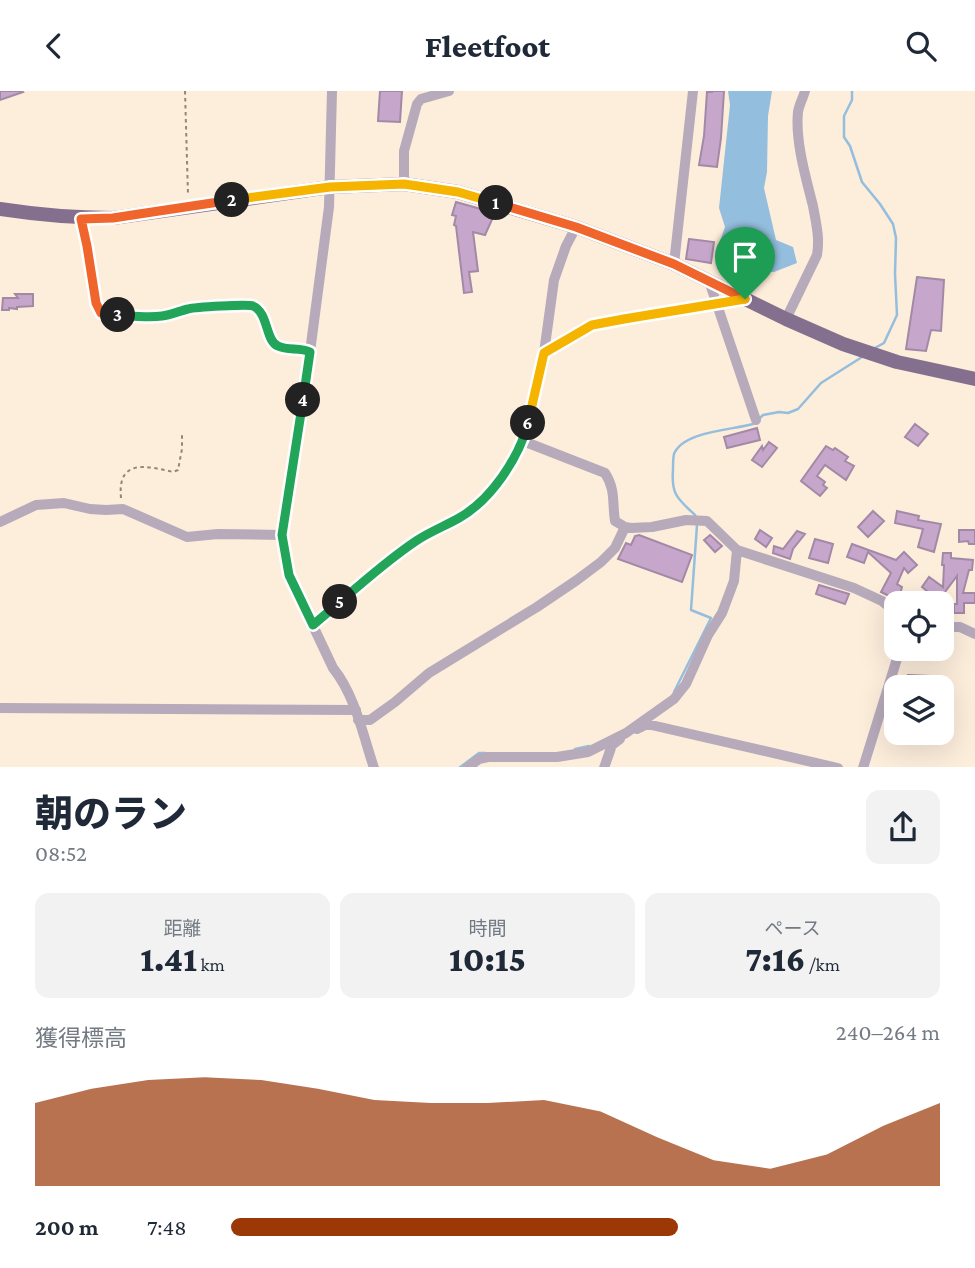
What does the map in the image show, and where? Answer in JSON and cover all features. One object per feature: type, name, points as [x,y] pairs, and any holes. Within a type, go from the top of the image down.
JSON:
[{"type":"main road","points":[[0,209],[81,219],[113,218],[330,187],[404,184],[458,192],[576,227],[674,264],[844,344],[897,362],[975,379]]},
{"type":"street","points":[[332,91],[330,187],[310,352],[282,535],[289,575],[333,669],[342,679],[374,767]]},
{"type":"street","points":[[404,184],[404,151],[416,104],[421,99],[449,91]]},
{"type":"street","points":[[674,264],[693,91]]},
{"type":"street","points":[[786,319],[817,255],[819,244],[798,125],[799,109],[805,91]]},
{"type":"street","points":[[313,625],[418,539],[476,507],[502,477],[523,441],[544,353],[554,280],[576,227]]},
{"type":"street","points":[[709,281],[756,419]]},
{"type":"street","points":[[544,353],[592,325],[745,299]]},
{"type":"street","points":[[523,441],[605,473],[615,499],[615,520],[625,527],[652,527],[686,520],[706,521],[737,550],[854,588],[884,603]]},
{"type":"street","points":[[0,522],[36,505],[64,503],[90,509],[123,509],[187,537],[218,534],[282,535]]},
{"type":"street","points":[[0,708],[357,715],[370,720],[396,702],[429,673],[537,607],[601,562],[615,548],[625,527]]},
{"type":"street","points":[[604,767],[612,745],[674,699],[685,684],[708,635],[722,613],[734,581],[737,550]]},
{"type":"street","points":[[954,627],[975,634]]},
{"type":"street","points":[[863,767],[896,661]]},
{"type":"street","points":[[468,767],[479,759],[488,757],[557,757],[588,751],[647,724],[834,767]]},
{"type":"path","points":[[185,91],[190,206]]},
{"type":"path","points":[[81,219],[96,303],[101,313],[153,317],[200,307],[253,306],[263,316],[271,341],[277,346],[310,352]]},
{"type":"path","points":[[123,509],[120,494],[124,474],[139,467],[173,472],[178,470],[182,434]]},
{"type":"water","points":[[728,91],[772,91],[764,188],[776,240],[793,247],[797,263],[774,272],[726,272],[717,268],[720,241],[725,227],[719,208],[730,105]]},
{"type":"building","points":[[0,91],[22,91],[23,92],[0,100]]},
{"type":"building","points":[[380,91],[402,91],[400,122],[378,121]]},
{"type":"building","points":[[724,91],[717,167],[699,165],[707,92]]},
{"type":"building","points":[[456,202],[495,213],[485,235],[473,232],[478,271],[469,272],[472,292],[464,293],[454,225],[456,216],[452,215]]},
{"type":"building","points":[[689,239],[714,242],[711,263],[686,259]]},
{"type":"building","points":[[917,277],[944,280],[941,331],[931,330],[926,351],[906,349]]},
{"type":"building","points":[[15,294],[33,294],[33,306],[2,310],[3,298],[18,298]]},
{"type":"building","points":[[915,424],[928,434],[918,446],[905,437]]},
{"type":"building","points":[[757,428],[760,440],[727,448],[724,437]]},
{"type":"building","points":[[769,442],[777,448],[762,467],[752,460],[762,446],[763,450]]},
{"type":"building","points":[[826,446],[833,450],[835,448],[848,457],[845,461],[854,466],[846,480],[825,465],[817,476],[825,482],[823,485],[827,488],[820,496],[801,481]]},
{"type":"building","points":[[873,511],[884,521],[868,537],[858,527]]},
{"type":"building","points":[[897,511],[919,516],[918,520],[941,524],[934,552],[918,547],[923,529],[895,523]]},
{"type":"building","points":[[760,530],[772,538],[766,547],[755,539]]},
{"type":"building","points":[[959,530],[975,530],[975,544],[969,544],[968,541],[959,542]]},
{"type":"building","points":[[797,531],[805,534],[793,549],[790,559],[773,553],[774,546],[783,549]]},
{"type":"building","points":[[639,535],[692,555],[682,582],[618,559],[626,543],[631,545],[635,536]]},
{"type":"building","points":[[710,535],[722,546],[715,552],[704,540]]},
{"type":"building","points":[[815,539],[833,544],[828,563],[809,558]]},
{"type":"building","points":[[852,544],[896,560],[904,552],[917,565],[908,573],[904,568],[897,584],[902,587],[901,591],[884,591],[884,594],[881,592],[891,573],[868,552],[864,563],[847,557]]},
{"type":"building","points":[[943,553],[951,553],[951,558],[973,560],[963,593],[975,593],[975,603],[964,603],[964,613],[954,613],[954,604],[957,604],[957,576],[946,591],[927,591],[922,587],[929,577],[943,587]]},
{"type":"building","points":[[819,585],[849,594],[845,604],[816,594]]},
{"type":"waterway","points":[[852,91],[852,100],[844,116],[844,137],[850,146],[862,182],[893,224],[896,238],[897,315],[884,343],[873,349]]},
{"type":"waterway","points":[[758,420],[763,415],[788,413],[798,409],[821,383],[862,357]]},
{"type":"waterway","points":[[696,518],[675,491],[674,454],[687,440],[753,424]]},
{"type":"waterway","points":[[674,692],[711,618],[691,610],[697,525]]},
{"type":"waterway","points":[[575,749],[589,746]]},
{"type":"waterway","points":[[460,767],[479,753],[485,753]]},
{"type":"route","points":[[404,184],[458,192],[576,227],[674,264],[745,299],[592,325],[544,353],[523,441],[491,491],[476,507],[461,517],[404,549],[313,625],[289,575],[282,535],[310,352],[277,346],[271,341],[263,316],[253,306],[200,307],[153,317],[101,313],[96,303],[81,219],[113,218],[330,187],[404,184]]}]
